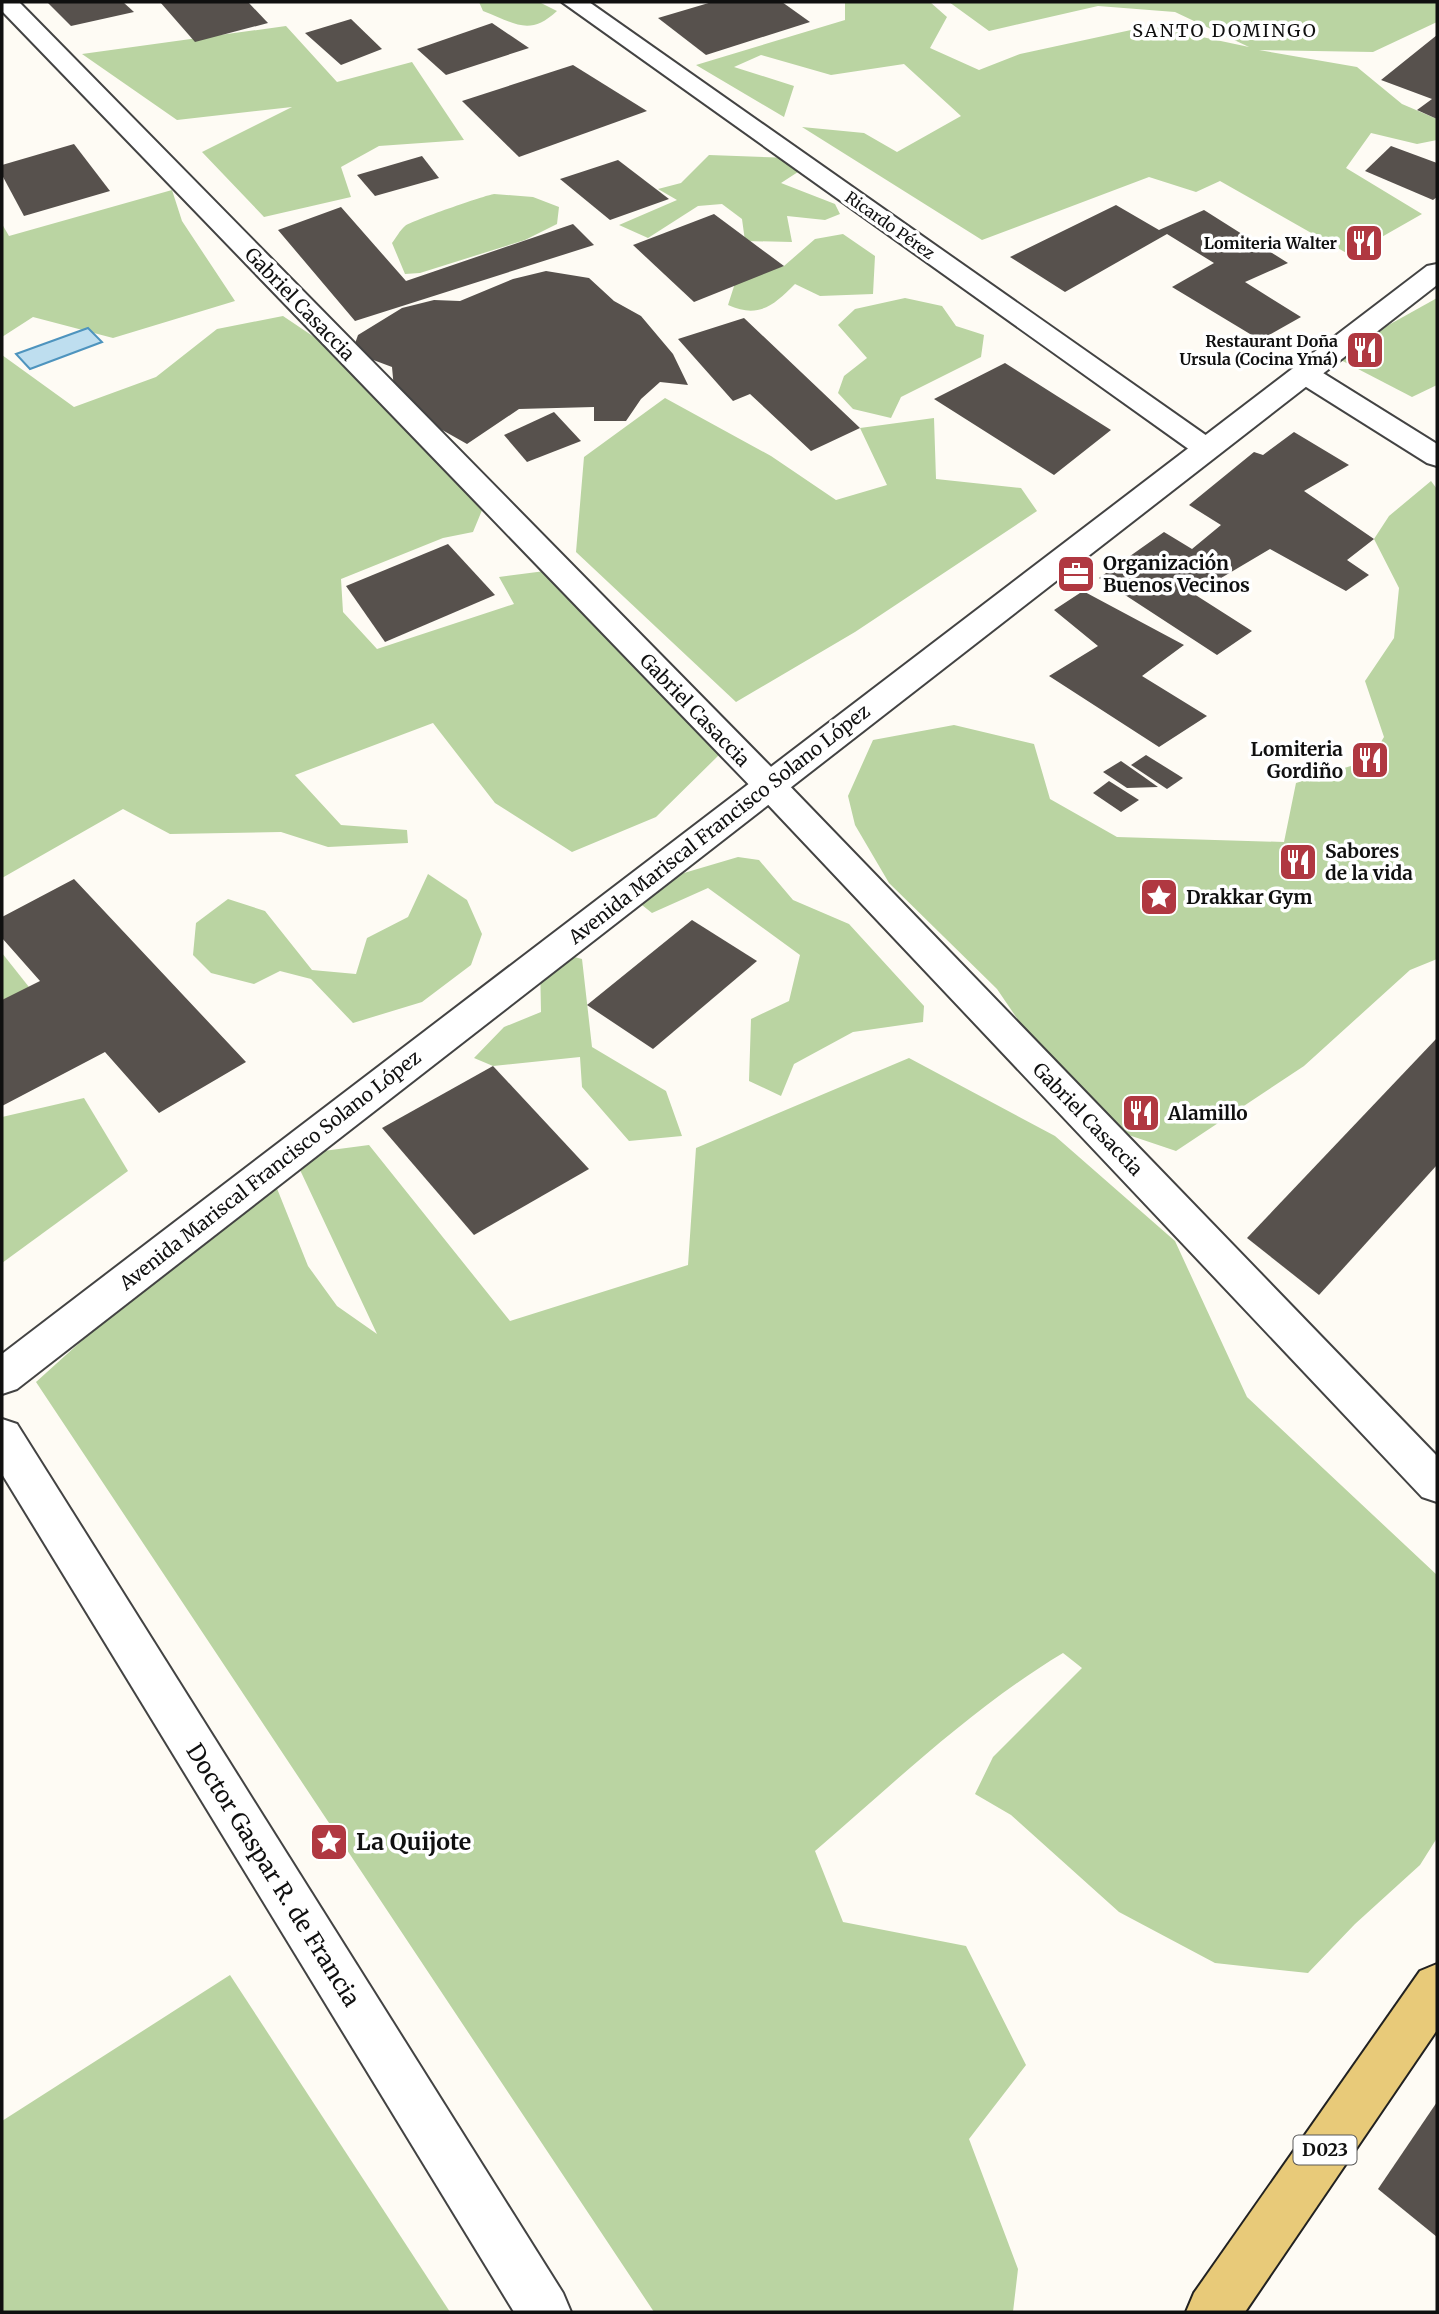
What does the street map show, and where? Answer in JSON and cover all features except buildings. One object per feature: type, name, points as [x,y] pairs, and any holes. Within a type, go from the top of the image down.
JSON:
[{"type":"main road","name":"D023","points":[[1213,2312],[1437,1988]]},
{"type":"street","name":"Gabriel Casaccia","points":[[6,2],[769,786],[1437,1484]]},
{"type":"street","name":"Ricardo Pérez","points":[[574,2],[1207,449]]},
{"type":"street","name":"Avenida Mariscal Francisco Solano López","points":[[2,1377],[1437,272]]},
{"type":"street","points":[[1305,374],[1437,457]]},
{"type":"street","name":"Doctor Gaspar R. de Francia","points":[[2,1437],[544,2312]]},
{"type":"green space","points":[[479,2],[539,2],[557,11],[538,24],[530,26],[513,23],[483,11]]},
{"type":"green space","points":[[845,2],[930,2],[947,17],[930,48],[979,70],[1020,54],[1155,27],[1249,47],[1175,12],[1098,6],[989,31],[949,2],[1437,2],[1437,22],[1373,52],[1259,50],[1357,67],[1402,104],[1437,119],[1437,140],[1417,144],[1371,133],[1346,168],[1422,214],[1350,255],[1220,181],[1196,192],[1149,177],[982,240],[802,127],[864,133],[897,152],[961,116],[904,64],[831,75],[761,55],[734,67],[794,86],[784,117],[696,65],[845,20]]},
{"type":"green space","points":[[286,26],[337,82],[412,62],[464,140],[379,146],[341,167],[351,197],[264,217],[202,152],[292,107],[177,120],[82,54]]},
{"type":"green space","points":[[709,155],[793,158],[801,170],[781,183],[835,204],[840,214],[825,220],[787,216],[792,242],[745,241],[742,219],[722,204],[698,206],[648,238],[619,225],[677,200],[658,189],[681,183]]},
{"type":"green space","points":[[172,190],[182,221],[235,301],[113,338],[33,317],[2,337],[2,224],[9,236]]},
{"type":"green space","points":[[494,194],[533,197],[559,207],[557,224],[525,240],[420,273],[405,274],[392,243],[405,226]]},
{"type":"green space","points":[[843,234],[875,256],[873,294],[820,296],[795,284],[765,308],[749,311],[728,305],[736,280],[784,266],[815,239]]},
{"type":"green space","points":[[905,298],[942,306],[956,326],[984,335],[981,357],[901,397],[891,418],[853,409],[838,393],[844,376],[867,358],[838,325],[855,309]]},
{"type":"green space","points":[[1437,298],[1437,385],[1412,397],[1333,356]]},
{"type":"green space","points":[[283,316],[372,376],[485,503],[473,532],[443,538],[341,579],[343,612],[377,649],[514,604],[499,577],[545,571],[720,754],[656,817],[572,852],[495,803],[433,723],[295,775],[341,825],[407,830],[408,843],[328,847],[281,832],[170,834],[123,809],[2,878],[2,355],[74,407],[156,377],[217,329]]},
{"type":"green space","points":[[665,398],[771,456],[836,500],[887,485],[860,428],[934,418],[936,479],[1021,488],[1037,511],[855,632],[736,702],[576,552],[584,457]]},
{"type":"green space","points":[[1431,481],[1437,489],[1437,959],[1410,970],[1304,1066],[1176,1151],[1087,1121],[997,989],[889,883],[855,825],[848,796],[873,740],[954,725],[1034,744],[1050,799],[1117,837],[1284,842],[1296,783],[1370,760],[1384,737],[1365,681],[1394,638],[1399,588],[1374,539],[1389,516]]},
{"type":"green space","points":[[738,857],[759,860],[793,900],[849,924],[924,1006],[923,1022],[853,1032],[794,1064],[781,1096],[749,1081],[751,1019],[789,1001],[800,955],[708,888],[652,913],[637,901],[640,886]]},
{"type":"green space","points":[[428,874],[467,900],[482,934],[471,965],[422,1002],[353,1023],[311,979],[280,971],[254,984],[211,973],[193,955],[196,923],[228,899],[265,911],[312,970],[356,974],[367,938],[408,917]]},
{"type":"green space","points":[[2,953],[44,1006],[2,1006]]},
{"type":"green space","points":[[559,953],[582,959],[592,1047],[666,1091],[682,1136],[629,1141],[582,1087],[580,1057],[493,1066],[474,1058],[504,1027],[541,1012],[540,962]]},
{"type":"green space","points":[[909,1058],[1055,1136],[1175,1241],[1247,1397],[1437,1575],[1437,1838],[1420,1865],[1355,1924],[1308,1973],[1215,1963],[1119,1912],[1011,1815],[975,1794],[993,1757],[1082,1668],[1063,1653],[966,1721],[815,1851],[843,1922],[966,1946],[1026,2065],[969,2139],[1018,2269],[1013,2312],[654,2312],[36,1382],[270,1171],[308,1266],[337,1306],[377,1334],[293,1155],[369,1145],[510,1321],[688,1265],[696,1148]]},
{"type":"green space","points":[[84,1098],[128,1171],[2,1263],[2,1117]]},
{"type":"green space","points":[[230,1975],[450,2312],[2,2312],[2,2121]]},
{"type":"water","points":[[88,328],[102,342],[30,369],[16,354]]},
{"type":"place","name":"Lomiteria Walter","points":[[1364,243]]},
{"type":"place","name":"Restaurant Doña Ursula (Cocina Ymá)","points":[[1365,350]]},
{"type":"place","name":"Organización Buenos Vecinos","points":[[1076,574]]},
{"type":"place","name":"Lomiteria Gordiño","points":[[1370,760]]},
{"type":"place","name":"Sabores de la vida","points":[[1298,862]]},
{"type":"place","name":"Drakkar Gym","points":[[1159,897]]},
{"type":"place","name":"Alamillo","points":[[1141,1113]]},
{"type":"place","name":"La Quijote","points":[[329,1842]]},
{"type":"district","name":"SANTO DOMINGO","points":[[1225,31]]}]
